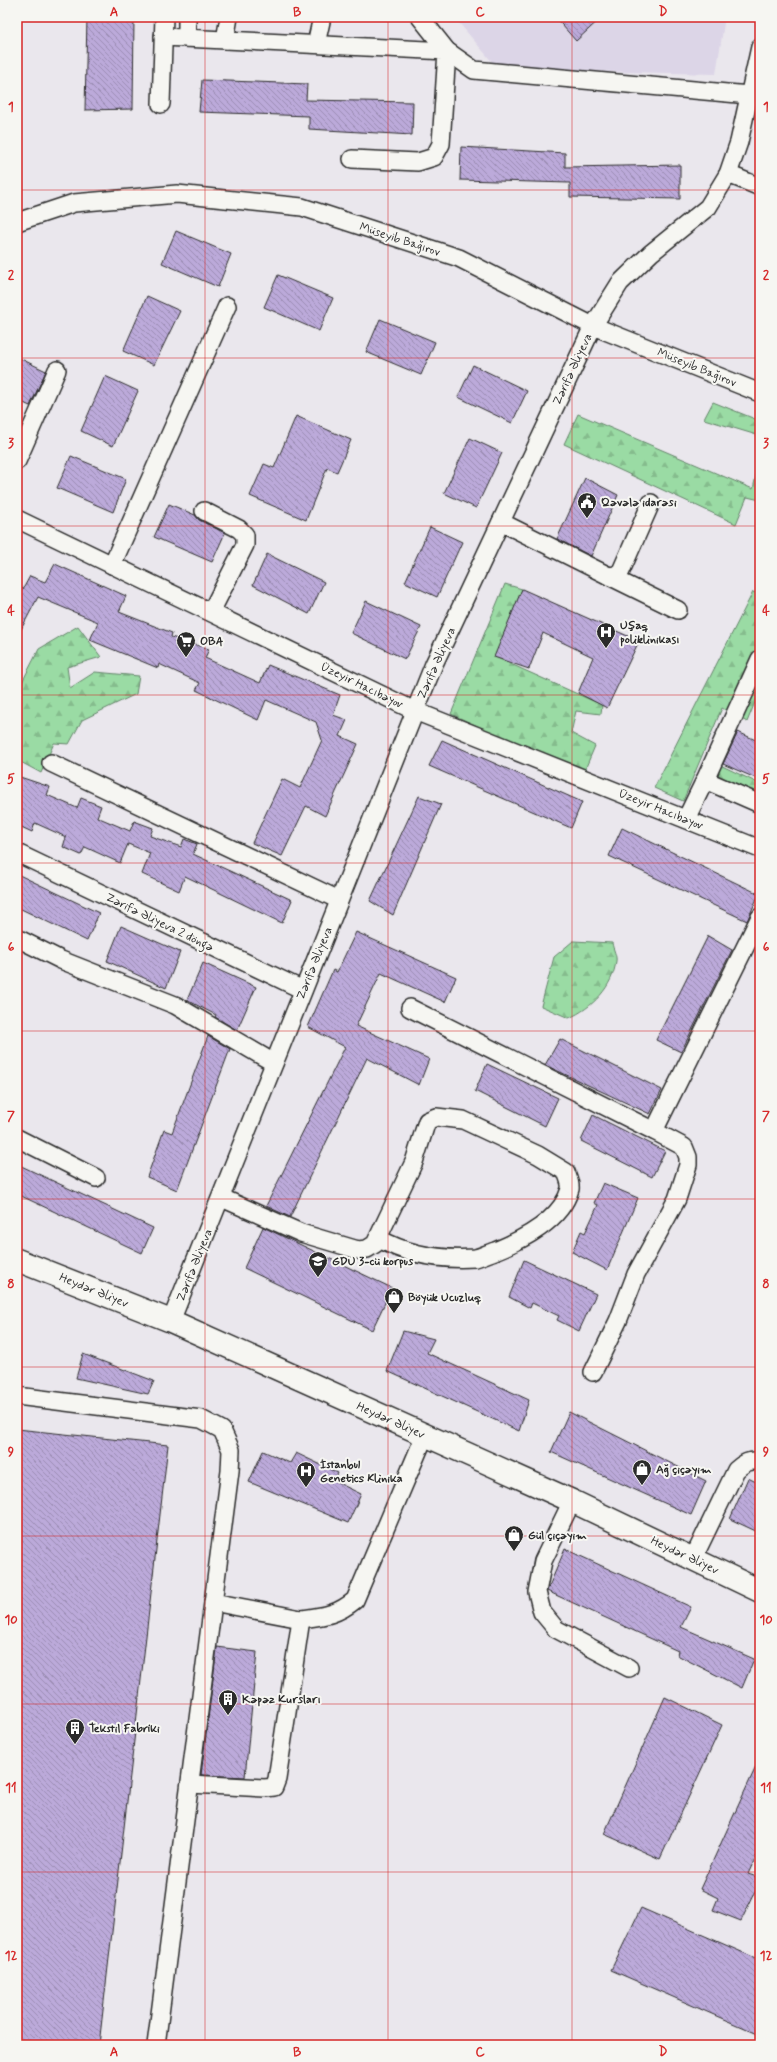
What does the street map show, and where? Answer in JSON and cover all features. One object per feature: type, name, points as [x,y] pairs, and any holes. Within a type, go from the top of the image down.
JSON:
[{"type":"main road","name":"Heydər Əliyev","points":[[17,1260],[171,1321],[572,1501],[760,1591]]},
{"type":"street","points":[[162,104],[164,17]]},
{"type":"street","points":[[187,17],[187,38]]},
{"type":"street","points":[[225,40],[229,17]]},
{"type":"street","points":[[316,44],[322,17]]},
{"type":"street","points":[[420,17],[447,51],[474,70],[749,95]]},
{"type":"street","points":[[163,37],[447,51]]},
{"type":"street","name":"Zərifə Əliyeva","points":[[171,1321],[222,1198],[274,1063],[434,664],[592,326],[620,283],[651,253],[708,207],[728,174],[739,142],[760,47]]},
{"type":"street","points":[[352,160],[418,162],[434,157],[441,144],[447,51]]},
{"type":"street","points":[[728,174],[760,187]]},
{"type":"street","name":"Müseyib Bağırov","points":[[17,222],[74,204],[177,194],[302,207],[460,258],[592,326],[760,393]]},
{"type":"street","points":[[112,565],[227,306]]},
{"type":"street","points":[[17,461],[57,370]]},
{"type":"street","points":[[609,576],[616,575],[621,571],[651,504]]},
{"type":"street","points":[[204,510],[239,529],[245,535],[245,545],[210,612]]},
{"type":"street","name":"Üzeyir Hacıbəyov","points":[[17,519],[416,711],[760,849]]},
{"type":"street","points":[[501,522],[678,610]]},
{"type":"street","points":[[686,819],[760,658]]},
{"type":"street","points":[[51,763],[339,900]]},
{"type":"street","points":[[705,780],[760,804]]},
{"type":"street","name":"Zərifə Əliyeva 2 döngə","points":[[17,853],[303,990]]},
{"type":"street","points":[[654,1131],[760,918]]},
{"type":"street","points":[[17,938],[61,960],[175,1005],[274,1063]]},
{"type":"street","points":[[410,1008],[654,1131],[684,1148],[688,1157],[688,1165],[677,1199],[636,1274],[618,1321],[592,1372]]},
{"type":"street","points":[[222,1198],[301,1233],[358,1250],[367,1249],[375,1244],[385,1219],[414,1162],[427,1121],[436,1117],[463,1120],[538,1155],[566,1172],[570,1187],[567,1197],[550,1219],[525,1237],[477,1258],[454,1259],[425,1255],[397,1249],[378,1238]]},
{"type":"street","points":[[17,1138],[96,1178]]},
{"type":"street","points":[[17,1396],[201,1419],[222,1430],[230,1450],[230,1471],[156,2045]]},
{"type":"street","points":[[213,1602],[301,1619],[329,1615],[343,1610],[355,1600],[425,1436]]},
{"type":"street","points":[[693,1559],[736,1470],[745,1462],[754,1460],[760,1462]]},
{"type":"street","points":[[572,1501],[544,1561],[537,1592],[542,1612],[556,1630],[629,1668]]},
{"type":"street","points":[[190,1784],[265,1788],[274,1787],[277,1779],[301,1619]]},
{"type":"shaded area","points":[[454,17],[725,17],[716,74],[575,71],[494,64]]},
{"type":"green space","points":[[713,402],[760,421],[760,436],[704,419]]},
{"type":"green space","points":[[578,414],[753,489],[760,458],[760,500],[747,497],[736,524],[564,444]]},
{"type":"green space","points":[[505,584],[522,589],[495,657],[602,705],[601,714],[576,711],[571,733],[595,746],[583,774],[451,714]]},
{"type":"green space","points":[[753,592],[760,594],[760,690],[747,722],[722,708],[683,801],[654,788]]},
{"type":"green space","points":[[78,626],[101,657],[67,667],[70,688],[95,672],[139,676],[136,694],[82,720],[69,744],[54,743],[41,773],[17,760],[17,692],[39,649]]},
{"type":"green space","points":[[718,764],[760,784],[760,798],[713,776]]},
{"type":"green space","points":[[573,941],[612,943],[616,959],[611,979],[600,996],[586,1009],[569,1018],[541,1006],[554,957]]},
{"type":"building","points":[[87,17],[134,17],[133,109],[85,110]]},
{"type":"building","points":[[555,17],[602,17],[576,41]]},
{"type":"building","points":[[202,80],[307,84],[306,100],[413,102],[412,135],[309,129],[309,116],[199,112]]},
{"type":"building","points":[[461,147],[565,153],[565,167],[680,165],[680,199],[570,197],[570,183],[460,180]]},
{"type":"building","points":[[176,231],[231,254],[218,287],[162,263]]},
{"type":"building","points":[[278,275],[333,298],[319,331],[264,307]]},
{"type":"building","points":[[147,296],[180,311],[154,365],[123,351]]},
{"type":"building","points":[[380,319],[435,342],[421,375],[366,352]]},
{"type":"building","points":[[17,357],[46,371],[30,406],[17,400]]},
{"type":"building","points":[[473,365],[527,391],[512,423],[458,397]]},
{"type":"building","points":[[105,376],[138,391],[113,446],[81,431]]},
{"type":"building","points":[[296,416],[351,440],[337,472],[327,468],[306,520],[250,496],[264,464],[274,468]]},
{"type":"building","points":[[470,438],[502,453],[476,508],[444,493]]},
{"type":"building","points":[[71,456],[126,479],[113,512],[57,488]]},
{"type":"building","name":"Qəvələ idarəsi","points":[[585,478],[618,495],[591,556],[557,539]]},
{"type":"building","points":[[169,504],[195,515],[199,520],[225,533],[212,562],[154,537]]},
{"type":"building","points":[[430,527],[462,542],[437,597],[405,582]]},
{"type":"building","points":[[267,554],[324,582],[309,614],[253,585]]},
{"type":"building","points":[[55,564],[126,596],[119,612],[172,633],[171,637],[209,649],[205,658],[260,683],[268,665],[340,695],[333,715],[347,720],[340,736],[358,744],[325,816],[306,806],[282,856],[252,843],[282,779],[300,788],[322,740],[316,722],[266,700],[258,720],[196,690],[200,683],[159,664],[158,668],[90,640],[98,622],[38,597],[17,637],[17,587],[23,589],[30,576],[45,582]]},
{"type":"building","name":"Uşaq poliklinikası","points":[[522,589],[639,641],[607,708],[578,693],[593,657],[543,633],[529,669],[494,657]]},
{"type":"building","points":[[366,601],[421,627],[405,659],[351,633]]},
{"type":"building","points":[[738,732],[760,742],[760,780],[723,764]]},
{"type":"building","points":[[442,740],[582,802],[571,828],[429,766]]},
{"type":"building","points":[[17,776],[50,787],[47,795],[77,808],[81,798],[101,806],[97,817],[130,831],[134,821],[153,828],[150,836],[181,847],[184,839],[197,844],[193,854],[292,900],[282,923],[185,876],[179,891],[142,874],[150,853],[128,844],[120,863],[85,847],[81,855],[63,847],[66,837],[35,823],[32,832],[17,825]]},
{"type":"building","points":[[419,796],[441,804],[393,915],[370,901]]},
{"type":"building","points":[[622,828],[759,894],[747,921],[609,856]]},
{"type":"building","points":[[17,874],[99,913],[87,941],[17,907]]},
{"type":"building","points":[[121,926],[180,952],[166,988],[107,961]]},
{"type":"building","points":[[356,932],[456,977],[445,1002],[381,973],[356,1026],[429,1059],[419,1085],[367,1058],[290,1217],[266,1206],[345,1047],[308,1027],[333,970],[337,972]]},
{"type":"building","points":[[708,936],[732,950],[681,1052],[656,1040]]},
{"type":"building","points":[[203,963],[256,987],[237,1030],[215,1017],[216,1015],[187,1000]]},
{"type":"building","points":[[208,1036],[230,1049],[177,1190],[147,1177],[164,1130],[172,1133]]},
{"type":"building","points":[[560,1039],[662,1090],[650,1114],[545,1065]]},
{"type":"building","points":[[487,1064],[558,1098],[545,1126],[475,1091]]},
{"type":"building","points":[[593,1115],[665,1151],[652,1177],[581,1141]]},
{"type":"building","points":[[17,1164],[153,1228],[142,1253],[17,1194]]},
{"type":"building","points":[[603,1183],[638,1198],[607,1270],[572,1252],[581,1231],[585,1233],[598,1205],[594,1203]]},
{"type":"building","name":"GDU 3-cü korpus","points":[[263,1227],[392,1288],[372,1330],[244,1268]]},
{"type":"building","points":[[524,1260],[596,1294],[579,1331],[557,1320],[559,1316],[532,1303],[530,1308],[509,1297]]},
{"type":"building","points":[[403,1331],[434,1339],[427,1353],[529,1400],[519,1431],[387,1371]]},
{"type":"building","points":[[83,1354],[154,1381],[148,1394],[76,1378]]},
{"type":"building","points":[[569,1412],[706,1481],[691,1515],[551,1452]]},
{"type":"building","name":"Tekstil Fabriki","points":[[17,1429],[168,1445],[99,2045],[17,2045]]},
{"type":"building","name":"İstanbul Genetics Klinika","points":[[263,1451],[290,1463],[296,1453],[338,1473],[334,1481],[361,1494],[348,1523],[249,1482]]},
{"type":"building","points":[[748,1478],[760,1484],[760,1533],[730,1519]]},
{"type":"building","points":[[565,1549],[691,1607],[681,1627],[754,1659],[742,1688],[677,1655],[678,1651],[547,1591]]},
{"type":"building","name":"Kəpəz Kursları","points":[[217,1647],[257,1652],[245,1777],[201,1775]]},
{"type":"building","points":[[665,1697],[722,1725],[660,1859],[604,1834]]},
{"type":"building","points":[[760,1758],[760,1848],[748,1874],[760,1878],[760,1882],[741,1921],[713,1910],[718,1898],[700,1889]]},
{"type":"building","points":[[641,1908],[760,1960],[760,2035],[611,1970]]},
{"type":"place","name":"Qəvələ idarəsi","points":[[587,519]]},
{"type":"place","name":"Uşaq poliklinikası","points":[[606,649]]},
{"type":"place","name":"OBA","points":[[186,658]]},
{"type":"place","name":"GDU 3-cü korpus","points":[[318,1278]]},
{"type":"place","name":"Böyük Ucuzluq","points":[[394,1314]]},
{"type":"place","name":"Ağ çiçəyim","points":[[642,1486]]},
{"type":"place","name":"İstanbul Genetics Klinika","points":[[306,1488]]},
{"type":"place","name":"Gül çiçəyim","points":[[514,1552]]},
{"type":"place","name":"Kəpəz Kursları","points":[[228,1716]]},
{"type":"place","name":"Tekstil Fabriki","points":[[75,1745]]}]
